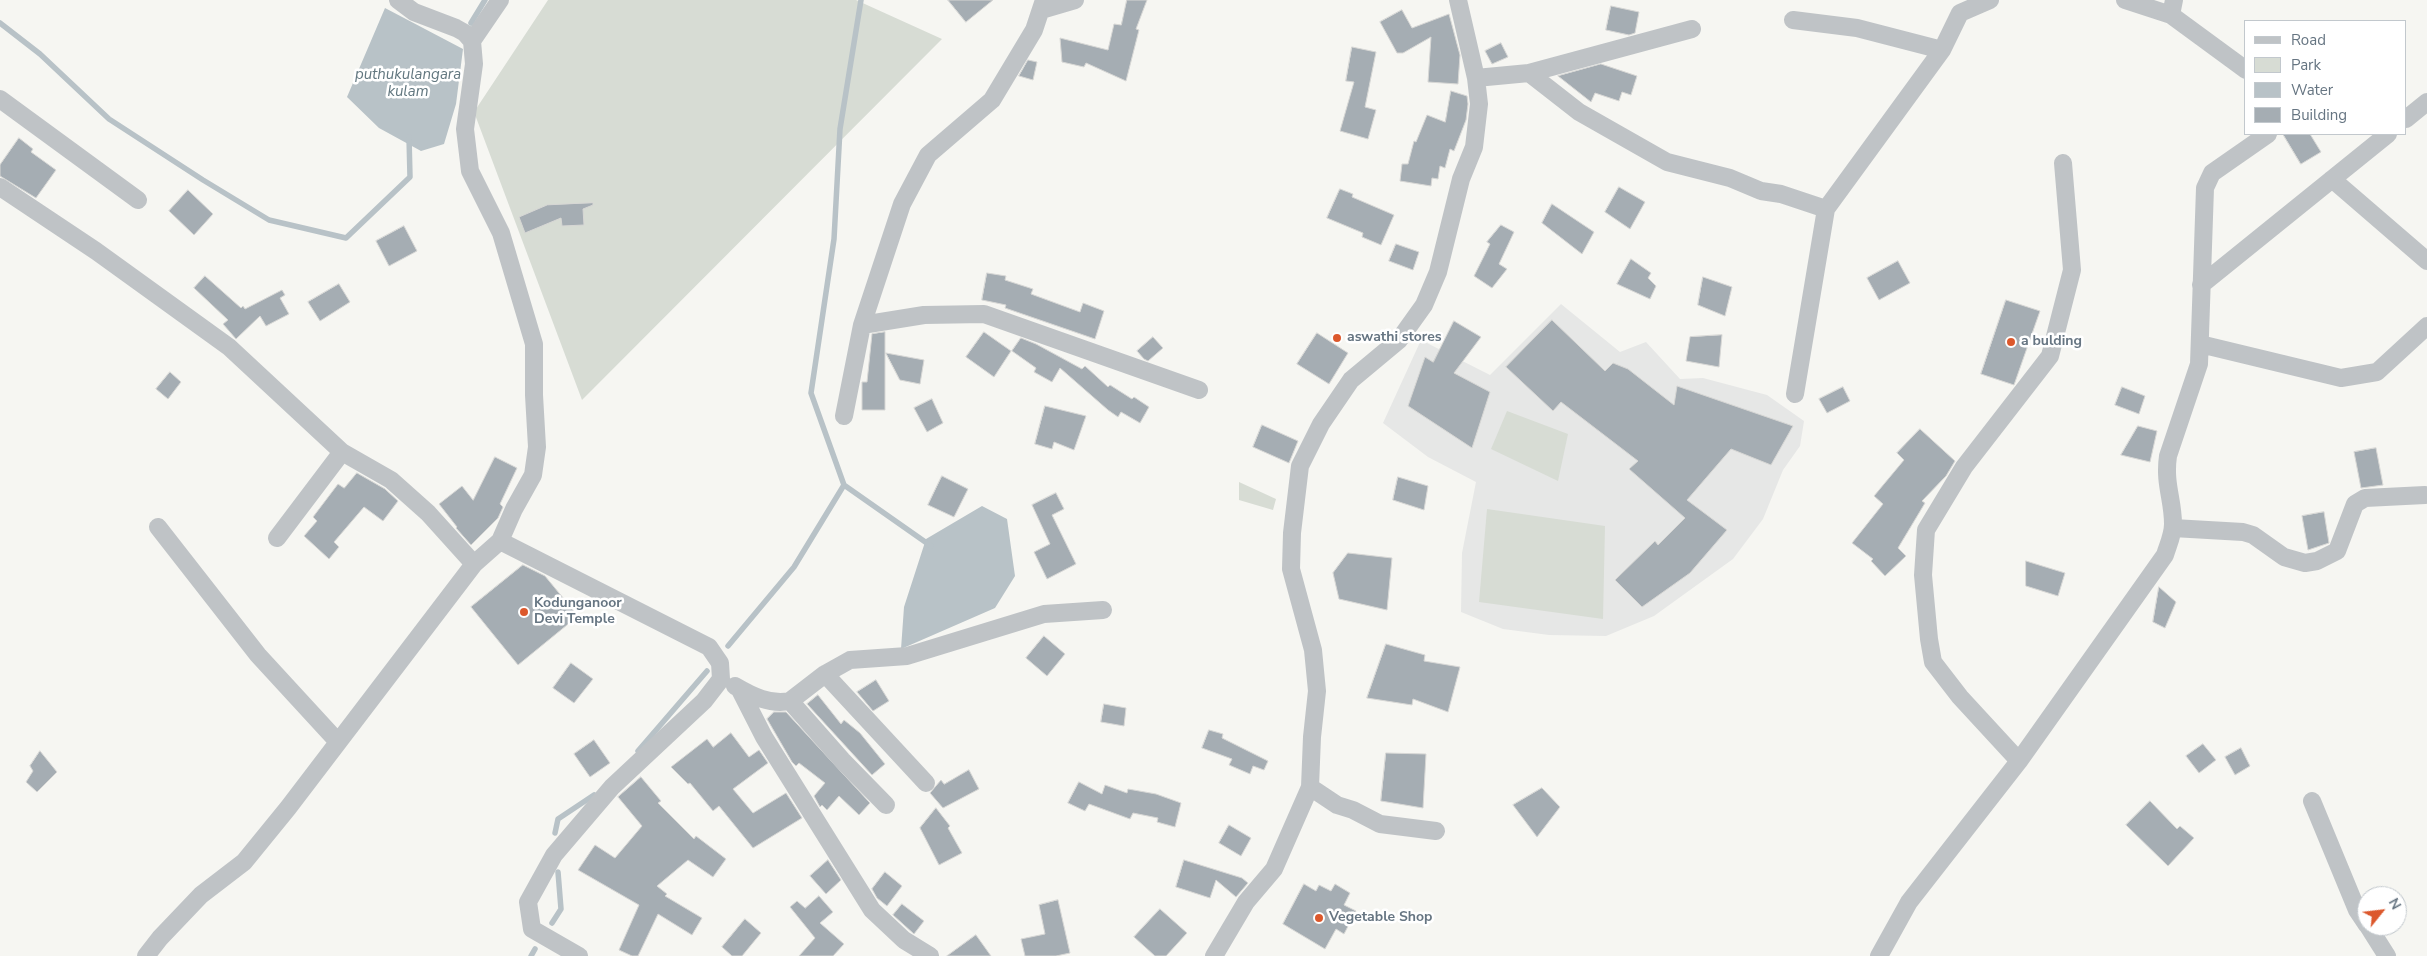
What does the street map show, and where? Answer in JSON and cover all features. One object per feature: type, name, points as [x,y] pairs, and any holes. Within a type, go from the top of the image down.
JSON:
[{"type":"street","points":[[146,956],[200,895],[244,862],[288,808],[474,564],[500,540],[514,509],[533,475],[537,447],[534,344],[501,233],[470,171],[465,129],[474,64],[472,41],[465,33],[456,28],[414,12],[398,0]]},
{"type":"street","points":[[472,41],[500,0]]},
{"type":"street","points":[[844,416],[862,325],[902,204],[928,155],[992,100],[1034,30],[1042,5],[1074,0]]},
{"type":"street","points":[[1214,956],[1246,902],[1274,869],[1310,786],[1312,738],[1317,691],[1313,650],[1291,569],[1292,533],[1300,466],[1322,424],[1351,380],[1399,340],[1424,305],[1438,272],[1461,179],[1474,147],[1479,104],[1476,78],[1458,0]]},
{"type":"street","points":[[1794,394],[1826,209],[1942,50],[1960,13],[1990,0]]},
{"type":"street","points":[[2125,0],[2173,7],[2244,68]]},
{"type":"street","points":[[1793,20],[1857,28],[1942,50]]},
{"type":"street","points":[[1476,78],[1529,74],[1692,29]]},
{"type":"street","points":[[1529,74],[1579,112],[1668,162],[1730,178],[1761,191],[1781,194],[1826,209]]},
{"type":"street","points":[[0,99],[138,200]]},
{"type":"street","points":[[2407,118],[2427,102]]},
{"type":"street","points":[[1879,956],[1909,902],[2019,761],[2159,565],[2169,543],[2172,528],[2167,488],[2167,464],[2199,364],[2205,195],[2209,177],[2267,135]]},
{"type":"street","points":[[2202,286],[2387,135]]},
{"type":"street","points":[[2019,761],[1960,698],[1933,662],[1926,615],[1923,566],[1926,530],[1941,503],[1964,467],[2050,356],[2072,270],[2062,163]]},
{"type":"street","points":[[2332,179],[2427,261]]},
{"type":"street","points":[[0,187],[96,251],[229,347],[342,452],[391,480],[428,512],[474,564]]},
{"type":"street","points":[[862,325],[924,315],[984,314],[1199,390]]},
{"type":"street","points":[[2200,344],[2341,378],[2378,372],[2427,326]]},
{"type":"street","points":[[277,538],[342,452]]},
{"type":"street","points":[[2172,528],[2243,532],[2253,535],[2284,557],[2305,563],[2317,562],[2337,552],[2355,504],[2365,498],[2426,495]]},
{"type":"street","points":[[158,527],[258,655],[338,742]]},
{"type":"street","points":[[500,540],[708,647],[720,663],[721,679],[704,700],[606,795],[554,855],[528,902],[532,929],[579,956]]},
{"type":"street","points":[[721,679],[767,701],[782,703],[790,701],[825,674],[850,660],[907,656],[1044,614],[1103,610]]},
{"type":"street","points":[[825,674],[926,783]]},
{"type":"street","points":[[739,688],[764,737],[807,803],[872,910],[904,940],[930,956]]},
{"type":"street","points":[[790,701],[842,760],[886,805]]},
{"type":"street","points":[[1310,786],[1337,805],[1353,810],[1380,824],[1436,831]]},
{"type":"street","points":[[2312,801],[2357,910]]},
{"type":"street","points":[[2374,936],[2388,956]]},
{"type":"shaded area","points":[[1561,304],[1620,352],[1646,342],[1680,379],[1703,378],[1767,395],[1804,421],[1800,446],[1783,470],[1763,519],[1733,559],[1654,616],[1606,636],[1549,635],[1503,629],[1461,612],[1462,553],[1476,482],[1428,457],[1383,423],[1421,340],[1490,375]]},
{"type":"green space","points":[[548,0],[856,0],[942,39],[582,400],[474,112]]},
{"type":"green space","points":[[1507,411],[1568,434],[1558,481],[1491,449]]},
{"type":"green space","points":[[1239,482],[1276,499],[1273,510],[1239,500]]},
{"type":"green space","points":[[1487,509],[1605,526],[1603,619],[1479,602]]},
{"type":"water","name":"puthukulangara kulam","points":[[385,8],[463,49],[456,104],[444,144],[421,151],[379,128],[347,97]]},
{"type":"water","points":[[982,506],[1007,519],[1015,576],[995,608],[901,649],[904,607],[926,539]]},
{"type":"building","points":[[948,0],[993,0],[966,22]]},
{"type":"building","points":[[1127,0],[1147,0],[1136,29],[1139,30],[1126,81],[1086,63],[1084,67],[1062,62],[1060,38],[1108,50],[1114,24],[1121,25]]},
{"type":"building","points":[[1611,6],[1639,12],[1635,33],[1629,35],[1606,30]]},
{"type":"building","points":[[1402,10],[1412,28],[1449,14],[1460,55],[1458,84],[1428,82],[1431,37],[1403,53],[1397,53],[1380,22]]},
{"type":"building","points":[[1501,43],[1508,57],[1492,64],[1485,51]]},
{"type":"building","points":[[1352,47],[1376,52],[1365,107],[1376,110],[1368,139],[1340,131],[1354,82],[1346,81]]},
{"type":"building","points":[[1028,60],[1037,62],[1033,80],[1019,76]]},
{"type":"building","points":[[1601,64],[1637,76],[1631,95],[1622,92],[1619,101],[1595,93],[1591,102],[1558,76]]},
{"type":"building","points":[[1451,91],[1467,96],[1468,104],[1466,120],[1454,151],[1450,149],[1445,168],[1440,166],[1438,179],[1432,178],[1431,186],[1400,181],[1402,164],[1408,164],[1414,141],[1416,142],[1427,115],[1445,122]]},
{"type":"building","points":[[2284,135],[2311,135],[2321,152],[2301,164]]},
{"type":"building","points":[[19,138],[33,149],[31,152],[56,170],[36,198],[0,176],[0,165]]},
{"type":"building","points":[[1619,187],[1645,202],[1630,229],[1605,212]]},
{"type":"building","points":[[1340,189],[1353,194],[1352,197],[1394,215],[1381,245],[1362,237],[1363,233],[1327,218]]},
{"type":"building","points":[[188,190],[213,214],[194,235],[169,211]]},
{"type":"building","points":[[593,203],[593,205],[583,209],[584,225],[562,226],[561,218],[525,233],[519,217],[547,205]]},
{"type":"building","points":[[1552,204],[1594,232],[1582,254],[1542,223]]},
{"type":"building","points":[[1501,225],[1514,232],[1499,264],[1507,269],[1492,288],[1474,276],[1490,244],[1487,242]]},
{"type":"building","points":[[404,226],[417,251],[389,266],[376,241]]},
{"type":"building","points":[[1396,244],[1419,252],[1413,270],[1389,261]]},
{"type":"building","points":[[1631,259],[1651,273],[1648,278],[1656,286],[1650,299],[1617,284]]},
{"type":"building","points":[[1898,261],[1910,283],[1879,300],[1867,278]]},
{"type":"building","points":[[987,273],[1006,276],[1005,280],[1033,289],[1031,294],[1080,312],[1083,303],[1104,311],[1095,339],[1005,308],[1006,305],[982,300]]},
{"type":"building","points":[[205,276],[241,308],[243,306],[245,309],[282,290],[285,295],[280,298],[289,314],[266,326],[260,316],[236,339],[223,324],[228,320],[194,288]]},
{"type":"building","points":[[1703,277],[1732,287],[1725,316],[1698,305]]},
{"type":"building","points":[[339,284],[350,302],[320,321],[308,302]]},
{"type":"building","name":"a bulding","points":[[2006,300],[2040,311],[2014,385],[1981,374]]},
{"type":"building","points":[[1552,320],[1605,371],[1613,363],[1628,369],[1674,405],[1677,386],[1793,426],[1771,465],[1731,449],[1687,500],[1727,530],[1690,573],[1642,607],[1615,580],[1655,541],[1658,545],[1685,518],[1629,469],[1638,461],[1561,402],[1553,411],[1506,367]]},
{"type":"building","points":[[1454,321],[1481,337],[1454,373],[1490,392],[1472,448],[1408,406],[1425,357],[1433,362]]},
{"type":"building","points":[[885,332],[885,410],[862,410],[862,382],[867,382],[872,334]]},
{"type":"building","points":[[984,332],[1011,351],[994,377],[966,357]]},
{"type":"building","points":[[1317,333],[1348,353],[1329,384],[1297,364]]},
{"type":"building","points":[[1722,335],[1719,367],[1686,361],[1690,337]]},
{"type":"building","points":[[1153,337],[1163,348],[1148,361],[1137,351]]},
{"type":"building","points":[[1021,338],[1082,369],[1085,366],[1108,387],[1110,385],[1149,407],[1140,423],[1121,412],[1118,417],[1060,368],[1052,382],[1034,372],[1036,368],[1012,351]]},
{"type":"building","points":[[886,353],[924,360],[920,384],[900,380]]},
{"type":"building","points":[[170,372],[181,382],[168,399],[156,389]]},
{"type":"building","points":[[1843,387],[1850,401],[1827,413],[1819,399]]},
{"type":"building","points":[[2122,387],[2145,396],[2139,414],[2115,405]]},
{"type":"building","points":[[932,399],[943,423],[927,432],[914,408]]},
{"type":"building","points":[[1045,406],[1086,416],[1074,450],[1054,442],[1052,449],[1035,444]]},
{"type":"building","points":[[1262,425],[1298,441],[1289,463],[1253,447]]},
{"type":"building","points":[[2138,426],[2157,431],[2150,462],[2121,455]]},
{"type":"building","points":[[1920,429],[1955,461],[1946,476],[1922,501],[1925,503],[1898,548],[1906,556],[1885,576],[1871,561],[1873,559],[1852,543],[1883,504],[1874,496],[1904,460],[1897,453]]},
{"type":"building","points":[[2376,448],[2383,485],[2361,488],[2354,452]]},
{"type":"building","points":[[495,457],[517,468],[500,504],[503,507],[498,518],[471,545],[439,504],[462,486],[473,500]]},
{"type":"building","points":[[357,473],[385,489],[398,501],[383,521],[364,507],[334,542],[339,547],[329,559],[304,536],[317,521],[313,517],[338,484],[344,488]]},
{"type":"building","points":[[942,476],[968,489],[954,517],[928,505]]},
{"type":"building","points":[[1398,477],[1428,486],[1424,510],[1393,500]]},
{"type":"building","points":[[1056,493],[1064,509],[1052,515],[1076,564],[1047,579],[1034,552],[1050,544],[1032,505]]},
{"type":"building","points":[[2324,512],[2329,543],[2308,550],[2302,516]]},
{"type":"building","points":[[1348,553],[1392,558],[1387,610],[1339,599],[1333,573]]},
{"type":"building","points":[[2026,561],[2065,573],[2058,596],[2026,586]]},
{"type":"building","name":"Kodunganoor Devi Temple","points":[[523,565],[545,576],[578,616],[518,665],[471,607]]},
{"type":"building","points":[[2159,587],[2176,602],[2165,628],[2153,622]]},
{"type":"building","points":[[1044,636],[1065,654],[1047,676],[1026,658]]},
{"type":"building","points":[[1386,644],[1425,655],[1424,661],[1460,667],[1448,712],[1413,699],[1412,705],[1367,698]]},
{"type":"building","points":[[571,663],[593,679],[574,703],[553,688]]},
{"type":"building","points":[[876,680],[889,701],[873,711],[857,692]]},
{"type":"building","points":[[818,695],[841,724],[844,720],[860,733],[885,764],[872,775],[807,704]]},
{"type":"building","points":[[1104,704],[1126,708],[1124,726],[1101,722]]},
{"type":"building","points":[[774,712],[786,712],[870,803],[859,815],[839,796],[827,810],[822,805],[820,807],[814,796],[825,783],[799,763],[796,766],[792,762],[767,719]]},
{"type":"building","points":[[1209,730],[1223,734],[1222,738],[1268,761],[1264,770],[1253,766],[1250,774],[1229,765],[1232,759],[1202,748]]},
{"type":"building","points":[[731,733],[749,757],[759,750],[768,763],[733,789],[753,813],[786,793],[802,818],[753,848],[719,806],[713,811],[690,783],[688,784],[671,767],[707,739],[713,747]]},
{"type":"building","points":[[594,740],[610,763],[590,777],[574,754]]},
{"type":"building","points":[[2203,744],[2216,760],[2199,773],[2186,756]]},
{"type":"building","points":[[2241,748],[2250,766],[2235,775],[2225,757]]},
{"type":"building","points":[[40,751],[57,772],[37,792],[26,782],[33,771],[30,766]]},
{"type":"building","points":[[1386,753],[1426,754],[1423,808],[1381,801]]},
{"type":"building","points":[[969,770],[979,789],[943,808],[930,793],[941,780],[944,784]]},
{"type":"building","points":[[641,777],[661,801],[658,803],[694,839],[696,836],[726,859],[713,877],[688,860],[657,886],[667,894],[665,896],[702,918],[692,935],[658,914],[638,956],[632,956],[619,950],[639,905],[578,870],[595,845],[615,858],[642,826],[618,797]]},
{"type":"building","points":[[1079,782],[1102,794],[1105,785],[1127,793],[1128,789],[1156,794],[1181,803],[1175,827],[1157,822],[1158,818],[1133,813],[1130,819],[1089,804],[1085,811],[1068,803]]},
{"type":"building","points":[[1542,788],[1560,807],[1537,837],[1513,805]]},
{"type":"building","points":[[2150,801],[2177,829],[2180,826],[2194,838],[2168,866],[2126,825]]},
{"type":"building","points":[[936,808],[950,826],[948,828],[962,853],[939,865],[920,828]]},
{"type":"building","points":[[1229,825],[1251,838],[1241,856],[1219,843]]},
{"type":"building","points":[[828,860],[841,880],[826,894],[810,876]]},
{"type":"building","points":[[1184,860],[1242,878],[1248,883],[1236,897],[1216,880],[1210,898],[1176,887]]},
{"type":"building","points":[[885,872],[902,886],[887,906],[877,898],[872,889]]},
{"type":"building","name":"Vegetable Shop","points":[[1304,884],[1316,891],[1319,885],[1331,891],[1335,884],[1350,893],[1344,905],[1356,911],[1344,934],[1336,929],[1325,949],[1283,924]]},
{"type":"building","points":[[819,896],[833,912],[820,923],[844,944],[833,956],[799,956],[815,938],[790,907],[797,901],[805,908]]},
{"type":"building","points":[[1058,900],[1070,953],[1056,956],[1025,956],[1021,939],[1045,934],[1039,905]]},
{"type":"building","points":[[902,904],[924,921],[914,934],[893,915]]},
{"type":"building","points":[[1160,909],[1187,933],[1166,956],[1155,956],[1134,937]]},
{"type":"building","points":[[745,919],[761,933],[742,956],[732,956],[722,947]]},
{"type":"building","points":[[976,935],[991,956],[947,956]]},
{"type":"waterway","points":[[471,23],[485,0]]},
{"type":"waterway","points":[[861,0],[840,129],[834,239],[811,393],[844,485],[931,546]]},
{"type":"waterway","points":[[0,23],[40,54],[109,119],[269,220],[346,238],[410,177],[409,137]]},
{"type":"waterway","points":[[728,646],[794,567],[844,485]]},
{"type":"waterway","points":[[638,751],[707,671]]},
{"type":"waterway","points":[[555,833],[558,819],[594,795]]},
{"type":"waterway","points":[[552,923],[561,909],[558,872]]},
{"type":"waterway","points":[[531,956],[535,949]]},
{"type":"place","name":"aswathi stores","points":[[1337,338]]},
{"type":"place","name":"a bulding","points":[[2011,342]]},
{"type":"place","name":"Kodunganoor Devi Temple","points":[[524,612]]},
{"type":"place","name":"Vegetable Shop","points":[[1319,918]]}]
